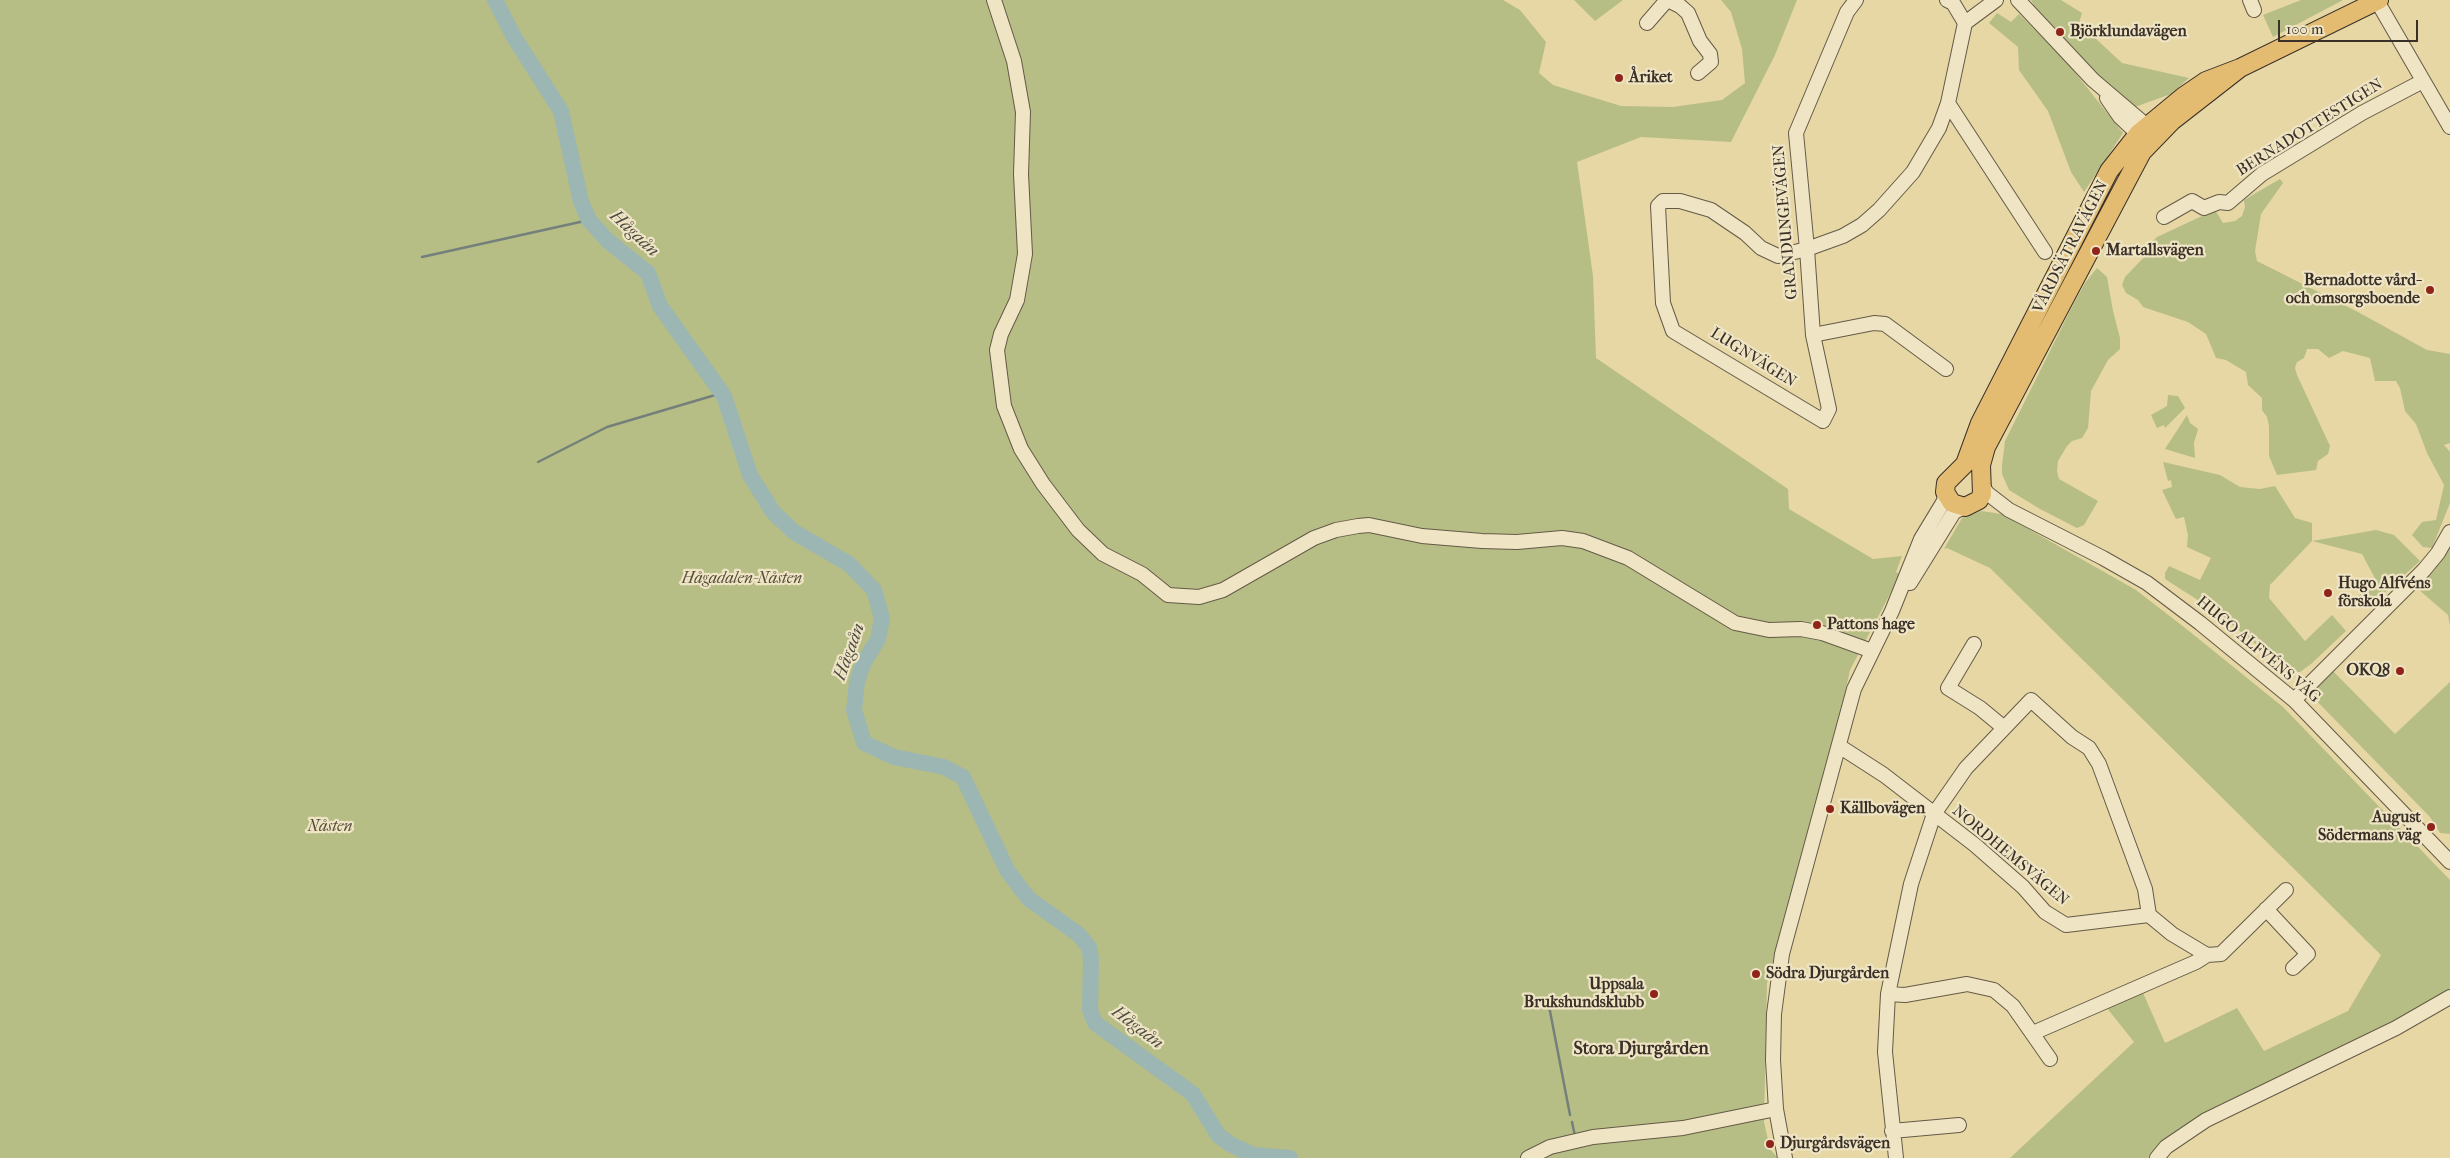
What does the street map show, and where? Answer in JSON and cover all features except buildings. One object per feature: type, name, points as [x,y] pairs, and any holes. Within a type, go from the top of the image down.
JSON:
[{"type":"main road","name":"VÅRDSÄTRAVÄGEN","points":[[1955,472],[1965,464],[1980,423],[2109,171],[2206,81],[2240,68],[2378,0]]},
{"type":"main road","name":"VÅRDSÄTRAVÄGEN","points":[[1982,482],[1986,447],[2148,135]]},
{"type":"main road","points":[[1966,470],[1982,482],[1982,494],[1969,506],[1952,503],[1945,492],[1946,482],[1955,472],[1966,470]]},
{"type":"street","points":[[994,0],[1014,61],[1023,112],[1021,174],[1025,254],[1017,300],[1001,334],[997,350],[1004,406],[1021,449],[1043,484],[1078,530],[1104,554],[1142,574],[1168,595],[1199,596],[1223,590],[1314,538],[1336,530],[1358,526],[1369,526],[1422,536],[1482,541],[1517,542],[1562,538],[1583,541],[1628,558],[1735,623],[1769,630],[1801,629],[1822,633],[1872,651]]},
{"type":"street","points":[[1648,23],[1668,0],[1680,6],[1688,13],[1700,41],[1710,54],[1712,62],[1698,73]]},
{"type":"street","name":"GRANDUNGEVÄGEN","points":[[1823,421],[1829,409],[1813,335],[1796,133],[1847,12],[1856,0]]},
{"type":"street","points":[[1947,0],[1952,3],[1965,23]]},
{"type":"street","points":[[1807,249],[1843,236],[1862,224],[1879,210],[1919,163],[1939,128],[1948,103],[1965,23],[1996,0]]},
{"type":"street","points":[[2018,0],[2148,135]]},
{"type":"street","points":[[2378,0],[2450,127]]},
{"type":"street","name":"BERNADOTTESTIGEN","points":[[2164,217],[2192,201],[2204,208],[2219,202],[2228,203],[2262,174],[2362,113],[2423,80]]},
{"type":"street","points":[[1948,103],[2045,252]]},
{"type":"street","name":"LUGNVÄGEN","points":[[1807,249],[1778,256],[1761,248],[1745,233],[1711,210],[1680,201],[1663,201],[1658,206],[1657,223],[1663,302],[1673,331],[1823,421]]},
{"type":"street","points":[[1813,335],[1874,323],[1885,324],[1946,369]]},
{"type":"street","name":"HUGO ALFVÉNS VÄG","points":[[1982,482],[1987,494],[2009,510],[2103,558],[2147,583],[2200,623],[2294,700],[2450,862]]},
{"type":"street","points":[[1785,1158],[1776,1109],[1772,1060],[1782,954],[1854,689],[1892,611],[1920,539],[1944,501],[1945,492]]},
{"type":"street","points":[[1892,611],[1954,512],[1969,506]]},
{"type":"street","name":"HUGO ALFVÉNS VÄG","points":[[1969,506],[1996,506],[2009,510]]},
{"type":"street","points":[[2294,700],[2424,570],[2438,553],[2450,532]]},
{"type":"street","points":[[1974,644],[1948,688],[1980,708],[2003,728]]},
{"type":"street","points":[[1896,1158],[1885,1052],[1888,994],[1909,892],[1934,814],[1966,768],[2031,700],[2072,737],[2089,748],[2109,789],[2123,835],[2145,890],[2149,915],[2172,934],[2207,955]]},
{"type":"street","name":"NORDHEMSVÄGEN","points":[[1839,746],[1884,776],[1975,845],[2023,887],[2045,912],[2066,925],[2149,915]]},
{"type":"street","points":[[2033,1032],[2196,962],[2207,955],[2221,954],[2286,890]]},
{"type":"street","points":[[2266,909],[2308,954],[2293,968]]},
{"type":"street","points":[[1888,994],[1905,995],[1967,984],[1994,990],[2013,1006],[2033,1032],[2050,1059]]},
{"type":"street","points":[[2157,1158],[2166,1147],[2206,1120],[2396,1028],[2450,998]]},
{"type":"street","points":[[1528,1158],[1550,1147],[1593,1137],[1683,1128],[1776,1109]]},
{"type":"street","points":[[1892,1131],[1959,1125]]},
{"type":"green space","name":"Hågadalen-Nåsten","points":[[0,0],[1503,0],[1520,10],[1546,42],[1539,73],[1553,85],[1621,106],[1673,107],[1722,100],[1745,83],[1742,49],[1731,12],[1721,0],[1797,0],[1775,55],[1731,142],[1641,137],[1577,162],[1593,276],[1596,358],[1788,489],[1789,509],[1873,559],[1902,556],[1896,572],[1900,575],[1850,670],[1836,733],[1767,983],[1764,1122],[1770,1149],[1778,1158],[0,1158]]},
{"type":"green space","points":[[1574,0],[1623,0],[1595,21]]},
{"type":"green space","points":[[2031,0],[2061,0],[2082,13],[2079,23],[2122,63],[2189,78],[2171,94],[2132,108],[2037,11]]},
{"type":"green space","points":[[2301,0],[2343,0],[2273,37],[2263,15]]},
{"type":"green space","points":[[1997,13],[2011,22],[2019,14],[2066,61],[2123,133],[2084,192],[2071,172],[2048,111],[2019,70],[2018,47],[1989,23]]},
{"type":"green space","points":[[2280,179],[2283,183],[2261,214],[2255,251],[2257,261],[2358,312],[2427,350],[2450,354],[2450,443],[2444,445],[2450,452],[2450,503],[2432,548],[2423,547],[2412,535],[2422,522],[2436,520],[2444,485],[2427,453],[2416,424],[2405,411],[2400,388],[2396,381],[2375,381],[2370,358],[2343,351],[2329,358],[2318,349],[2307,349],[2304,358],[2297,362],[2295,368],[2330,446],[2328,454],[2318,461],[2316,470],[2277,475],[2269,456],[2269,426],[2267,417],[2262,410],[2262,398],[2248,385],[2246,372],[2226,360],[2216,358],[2206,334],[2188,322],[2143,307],[2138,300],[2126,293],[2122,285],[2125,277],[2149,252],[2153,241],[2157,237],[2215,210],[2223,223],[2235,221],[2242,216],[2245,207],[2244,200]]},
{"type":"green space","points":[[2097,268],[2107,277],[2120,338],[2120,349],[2108,360],[2091,391],[2088,428],[2082,438],[2072,441],[2067,446],[2058,461],[2057,471],[2059,479],[2098,501],[2084,525],[2077,528],[2009,490],[2002,474],[2002,465],[2005,441],[2074,303],[2085,283]]},
{"type":"green space","points":[[2168,395],[2178,396],[2185,408],[2165,428],[2164,425],[2157,428],[2151,415],[2167,406]]},
{"type":"green space","points":[[2187,415],[2190,423],[2198,429],[2194,443],[2195,458],[2165,449]]},
{"type":"green space","points":[[2163,462],[2220,475],[2240,487],[2260,489],[2275,486],[2295,518],[2312,523],[2312,541],[2270,585],[2269,598],[2305,641],[2332,615],[2346,631],[2300,672],[2289,672],[2218,613],[2165,579],[2165,573],[2169,566],[2200,580],[2211,558],[2187,547],[2188,535],[2184,517],[2176,519],[2162,490],[2172,487],[2171,480],[2168,481]]},
{"type":"green space","points":[[1981,511],[2002,514],[2136,590],[2283,707],[2450,880],[2450,991],[2391,1025],[2165,1141],[2150,1158],[2010,1158],[2134,1042],[2103,1003],[2140,986],[2165,1043],[2237,1008],[2264,1051],[2348,1011],[2381,955],[1990,568],[1947,548],[1944,549],[1962,518]]},
{"type":"green space","points":[[2376,530],[2394,535],[2420,561],[2372,604],[2354,599],[2377,582],[2362,554],[2312,541]]},
{"type":"green space","points":[[2450,532],[2450,626],[2448,615],[2411,583]]},
{"type":"green space","points":[[2328,666],[2395,734],[2450,682],[2450,834],[2440,833],[2430,817],[2305,689]]},
{"type":"waterway","name":"Hågaån","points":[[495,0],[514,37],[561,111],[581,202],[589,220],[608,241],[648,273],[660,306],[724,396],[750,475],[773,512],[794,532],[849,564],[874,590],[882,618],[878,639],[863,664],[857,682],[854,710],[864,743],[894,757],[944,767],[963,777],[1007,870],[1018,885],[1029,899],[1078,934],[1089,947],[1091,959],[1090,1010],[1095,1023],[1193,1094],[1218,1135],[1230,1144],[1253,1155],[1290,1158]]},
{"type":"waterway","points":[[422,257],[589,220]]},
{"type":"waterway","points":[[538,462],[607,427],[722,393]]},
{"type":"waterway","points":[[1549,1006],[1570,1115]]},
{"type":"waterway","points":[[1572,1122],[1575,1136]]},
{"type":"place","name":"Björklundavägen","points":[[2060,32]]},
{"type":"place","name":"Åriket","points":[[1619,78]]},
{"type":"place","name":"Martallsvägen","points":[[2096,251]]},
{"type":"place","name":"Bernadotte vård- och omsorgsboende","points":[[2430,290]]},
{"type":"place","name":"Hugo Alfvéns förskola","points":[[2328,593]]},
{"type":"place","name":"Pattons hage","points":[[1817,625]]},
{"type":"place","name":"OKQ8","points":[[2400,671]]},
{"type":"place","name":"Källbovägen","points":[[1830,809]]},
{"type":"place","name":"August Södermans väg","points":[[2431,827]]},
{"type":"place","name":"Södra Djurgården","points":[[1756,974]]},
{"type":"place","name":"Uppsala Brukshundsklubb","points":[[1654,994]]},
{"type":"place","name":"Djurgårdsvägen","points":[[1770,1144]]},
{"type":"district","name":"Stora Djurgården","points":[[1641,1050]]},
{"type":"park label","name":"Nåsten","points":[[330,827]]}]
